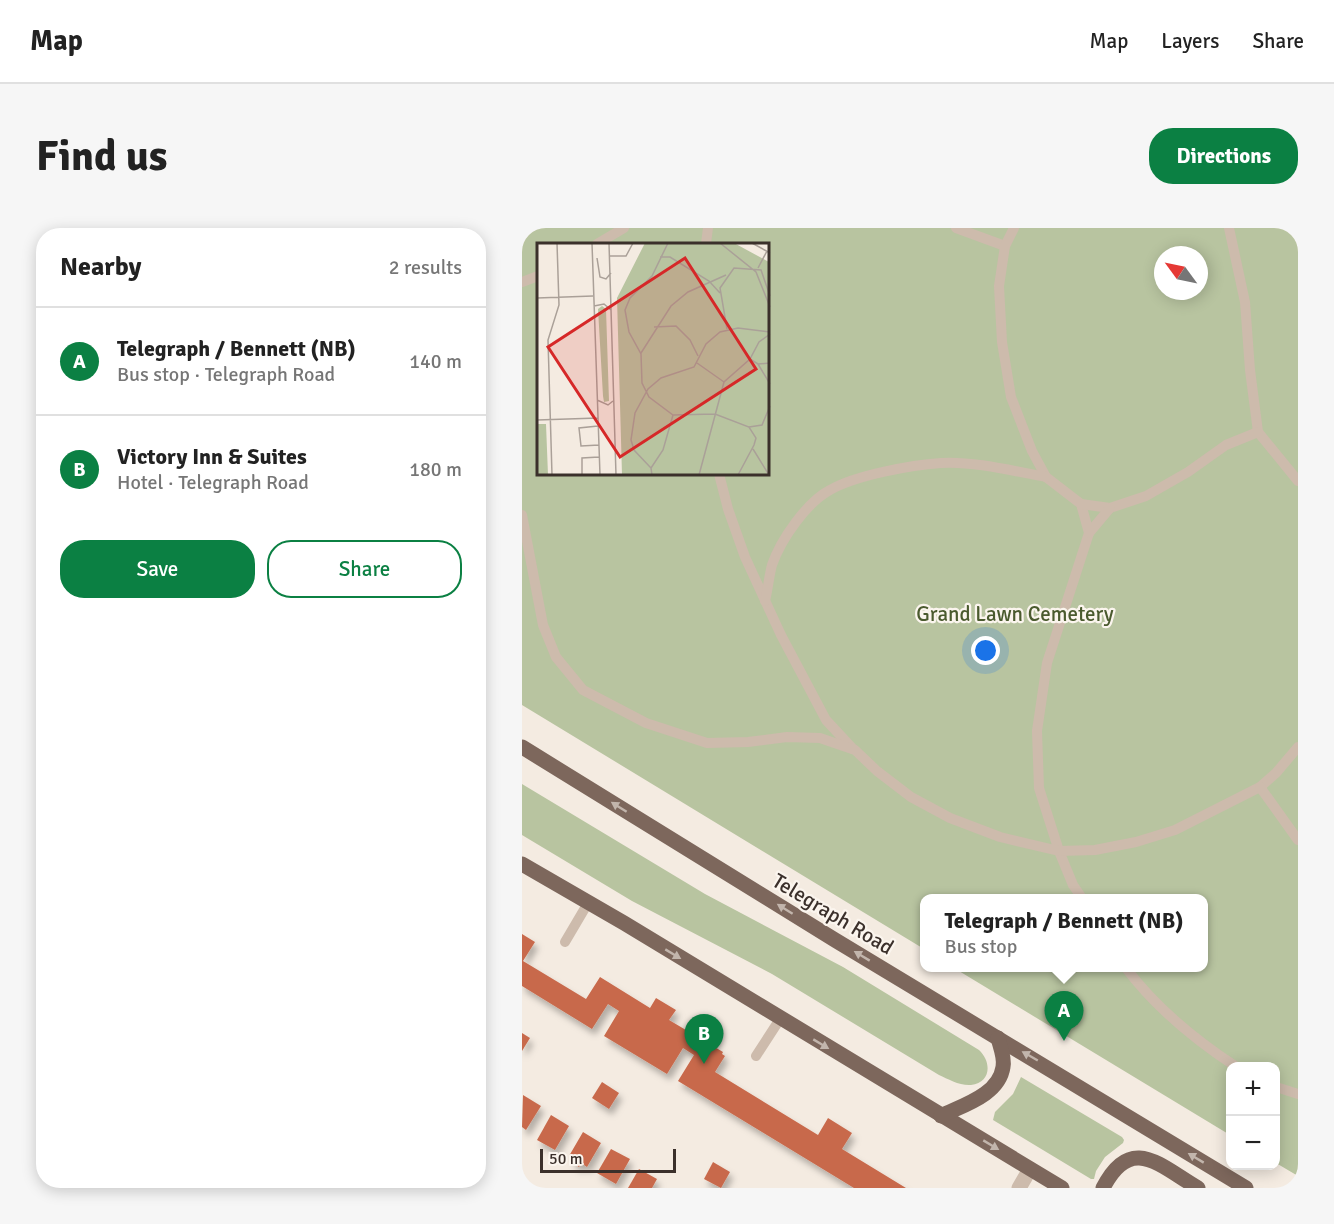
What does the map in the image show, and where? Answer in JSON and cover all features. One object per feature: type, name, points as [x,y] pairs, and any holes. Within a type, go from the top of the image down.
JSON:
[{"type":"main road","name":"Telegraph Road","points":[[522,747],[1246,1188]]},
{"type":"main road","points":[[522,762],[543,760]]},
{"type":"main road","points":[[522,864],[1062,1188]]},
{"type":"main road","points":[[941,1116],[988,1092],[998,1079],[1004,1066],[998,1038]]},
{"type":"main road","points":[[1103,1188],[1121,1163],[1130,1157],[1143,1157],[1156,1162],[1198,1188]]},
{"type":"street","points":[[1019,1188],[1030,1169]]},
{"type":"lane","points":[[599,243],[624,228]]},
{"type":"lane","points":[[706,243],[708,228]]},
{"type":"lane","points":[[956,228],[1005,246]]},
{"type":"lane","points":[[1014,228],[1005,246],[999,286],[1002,342],[1011,397],[1032,451],[1046,477],[1081,504],[1110,508],[1146,496],[1188,472],[1226,445],[1258,432]]},
{"type":"lane","points":[[1231,229],[1245,302],[1258,432],[1298,481]]},
{"type":"lane","points":[[522,282],[537,276]]},
{"type":"lane","points":[[765,601],[772,564],[788,535],[805,510],[829,490],[863,477],[942,463],[1046,477]]},
{"type":"lane","points":[[720,476],[728,509],[745,557],[826,720],[878,771],[911,796],[950,818],[1000,837],[1059,850],[1095,850],[1136,842],[1175,830],[1260,787],[1276,773],[1298,747]]},
{"type":"lane","points":[[1081,504],[1089,533]]},
{"type":"lane","points":[[1079,894],[1073,885],[1059,850],[1039,788],[1037,731],[1047,663],[1089,533],[1110,508]]},
{"type":"lane","points":[[522,515],[543,625],[556,657],[583,690],[645,723],[707,743],[748,742],[787,737],[820,738],[855,750]]},
{"type":"lane","points":[[1260,787],[1298,840]]},
{"type":"lane","points":[[565,942],[588,903]]},
{"type":"lane","points":[[1129,972],[1158,1005],[1200,1043],[1229,1062]]},
{"type":"lane","points":[[756,1056],[780,1018]]},
{"type":"lane","points":[[1280,1089],[1298,1094]]},
{"type":"green space","name":"Grand Lawn Cemetery","points":[[522,228],[1298,228],[1298,1176],[1280,1165],[1280,1062],[1226,1062],[1226,1133],[961,972],[1208,972],[1208,894],[920,894],[920,947],[522,705]]},
{"type":"green space","points":[[522,784],[705,894],[843,967],[979,1050],[986,1060],[986,1076],[978,1083],[967,1085],[939,1075],[772,974],[632,901],[522,835]]},
{"type":"green space","points":[[1021,1077],[1122,1137],[1123,1143],[1105,1157],[1094,1179],[993,1120],[995,1112],[1013,1094]]},
{"type":"building","points":[[522,934],[535,942],[523,961],[586,999],[600,977],[650,1008],[656,998],[676,1010],[669,1020],[723,1052],[725,1056],[715,1072],[818,1135],[828,1118],[852,1133],[842,1149],[906,1188],[854,1188],[678,1081],[694,1055],[683,1048],[667,1074],[604,1036],[619,1011],[608,1004],[592,1029],[522,986]]},
{"type":"building","points":[[522,1033],[530,1038],[522,1051]]},
{"type":"building","points":[[602,1082],[619,1093],[609,1109],[592,1098]]},
{"type":"building","points":[[523,1095],[541,1106],[526,1130],[522,1127]]},
{"type":"building","points":[[551,1115],[569,1126],[555,1150],[537,1140]]},
{"type":"building","points":[[583,1132],[601,1143],[587,1167],[581,1163],[579,1167],[572,1162],[574,1159],[569,1156]]},
{"type":"building","points":[[611,1149],[630,1159],[616,1184],[597,1173]]},
{"type":"building","points":[[713,1162],[730,1172],[721,1188],[704,1179]]},
{"type":"building","points":[[639,1169],[657,1179],[652,1188],[628,1188]]},
{"type":"place","name":"Telegraph / Bennett (NB)","points":[[1064,1041]]},
{"type":"place","name":"Victory Inn & Suites","points":[[704,1064]]}]
